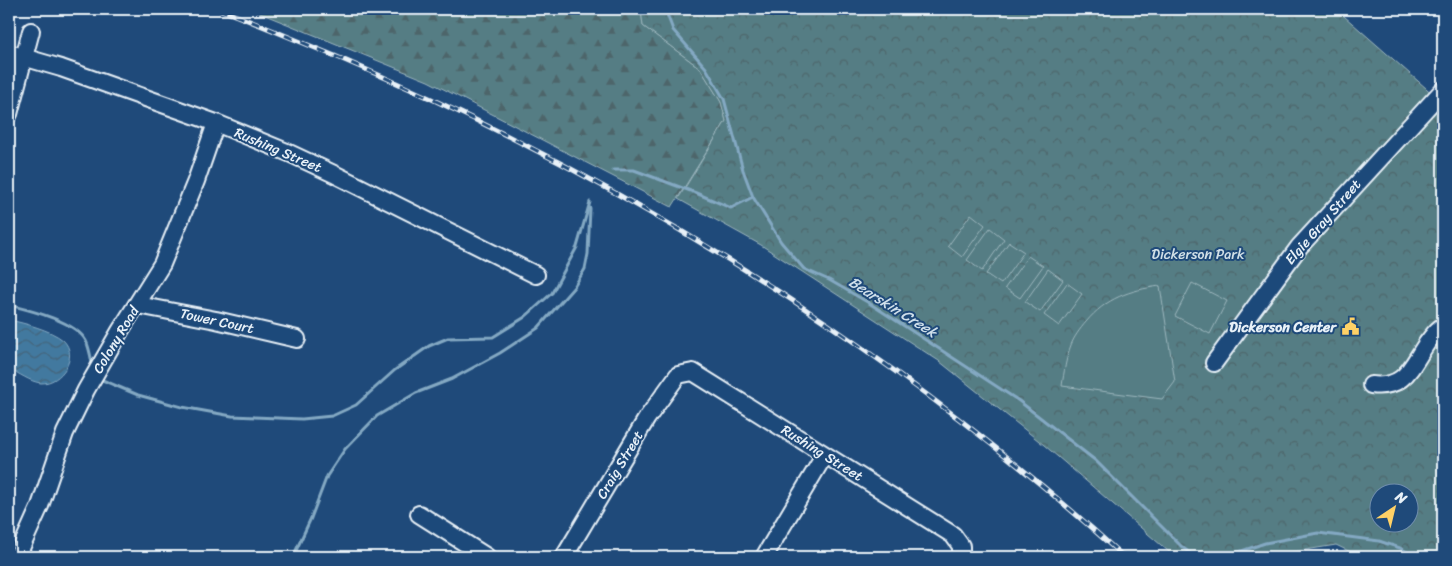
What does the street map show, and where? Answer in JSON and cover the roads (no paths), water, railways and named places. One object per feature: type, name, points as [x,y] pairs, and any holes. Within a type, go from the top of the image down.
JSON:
[{"type":"street","points":[[9,114],[16,55],[31,31]]},
{"type":"street","name":"Rushing Street","points":[[16,55],[61,68],[216,123],[289,153],[536,275]]},
{"type":"street","name":"Elgie Gray Street","points":[[1214,363],[1299,247],[1443,90]]},
{"type":"street","name":"Colony Road","points":[[16,557],[40,506],[65,433],[91,382],[162,264],[196,181],[216,123]]},
{"type":"street","name":"Tower Court","points":[[138,305],[216,320],[296,339]]},
{"type":"street","points":[[1371,385],[1382,386],[1402,380],[1434,333],[1443,326]]},
{"type":"street","name":"Rushing Street","points":[[678,375],[693,372],[824,456],[892,496],[953,536],[961,552]]},
{"type":"street","name":"Craig Street","points":[[564,557],[647,418],[678,375]]},
{"type":"street","points":[[764,557],[824,456]]},
{"type":"street","points":[[419,514],[487,557]]},
{"type":"water","points":[[9,320],[45,330],[63,340],[68,346],[70,354],[66,368],[61,374],[55,379],[41,383],[9,369]]},
{"type":"waterway","name":"Bearskin Creek","points":[[665,9],[673,30],[706,68],[724,99],[743,170],[753,197],[781,242],[804,269],[829,280],[869,303],[1019,401],[1096,461],[1182,547],[1195,557],[1198,557]]},
{"type":"waterway","points":[[613,170],[634,170],[731,208],[753,197]]},
{"type":"waterway","points":[[100,379],[138,395],[182,407],[232,416],[302,419],[332,416],[356,405],[395,370],[429,346],[448,338],[493,337],[525,317],[552,293],[577,247],[590,202]]},
{"type":"waterway","points":[[293,557],[311,518],[327,476],[345,449],[377,416],[416,393],[452,379],[500,353],[538,328],[574,287],[585,269],[588,254],[590,208]]},
{"type":"waterway","points":[[9,305],[51,317],[73,328],[86,341],[93,368]]},
{"type":"waterway","name":"Bearskin Creek","points":[[1214,557],[1227,556],[1265,543],[1318,533],[1379,541],[1400,548],[1416,557]]},
{"type":"railway","points":[[218,9],[342,59],[448,107],[552,159],[654,215],[754,275],[851,340],[945,408],[1036,481],[1124,557]]},
{"type":"place","name":"Dickerson Center","points":[[1350,327]]},
{"type":"park label","name":"Dickerson Park","points":[[1198,254]]}]
